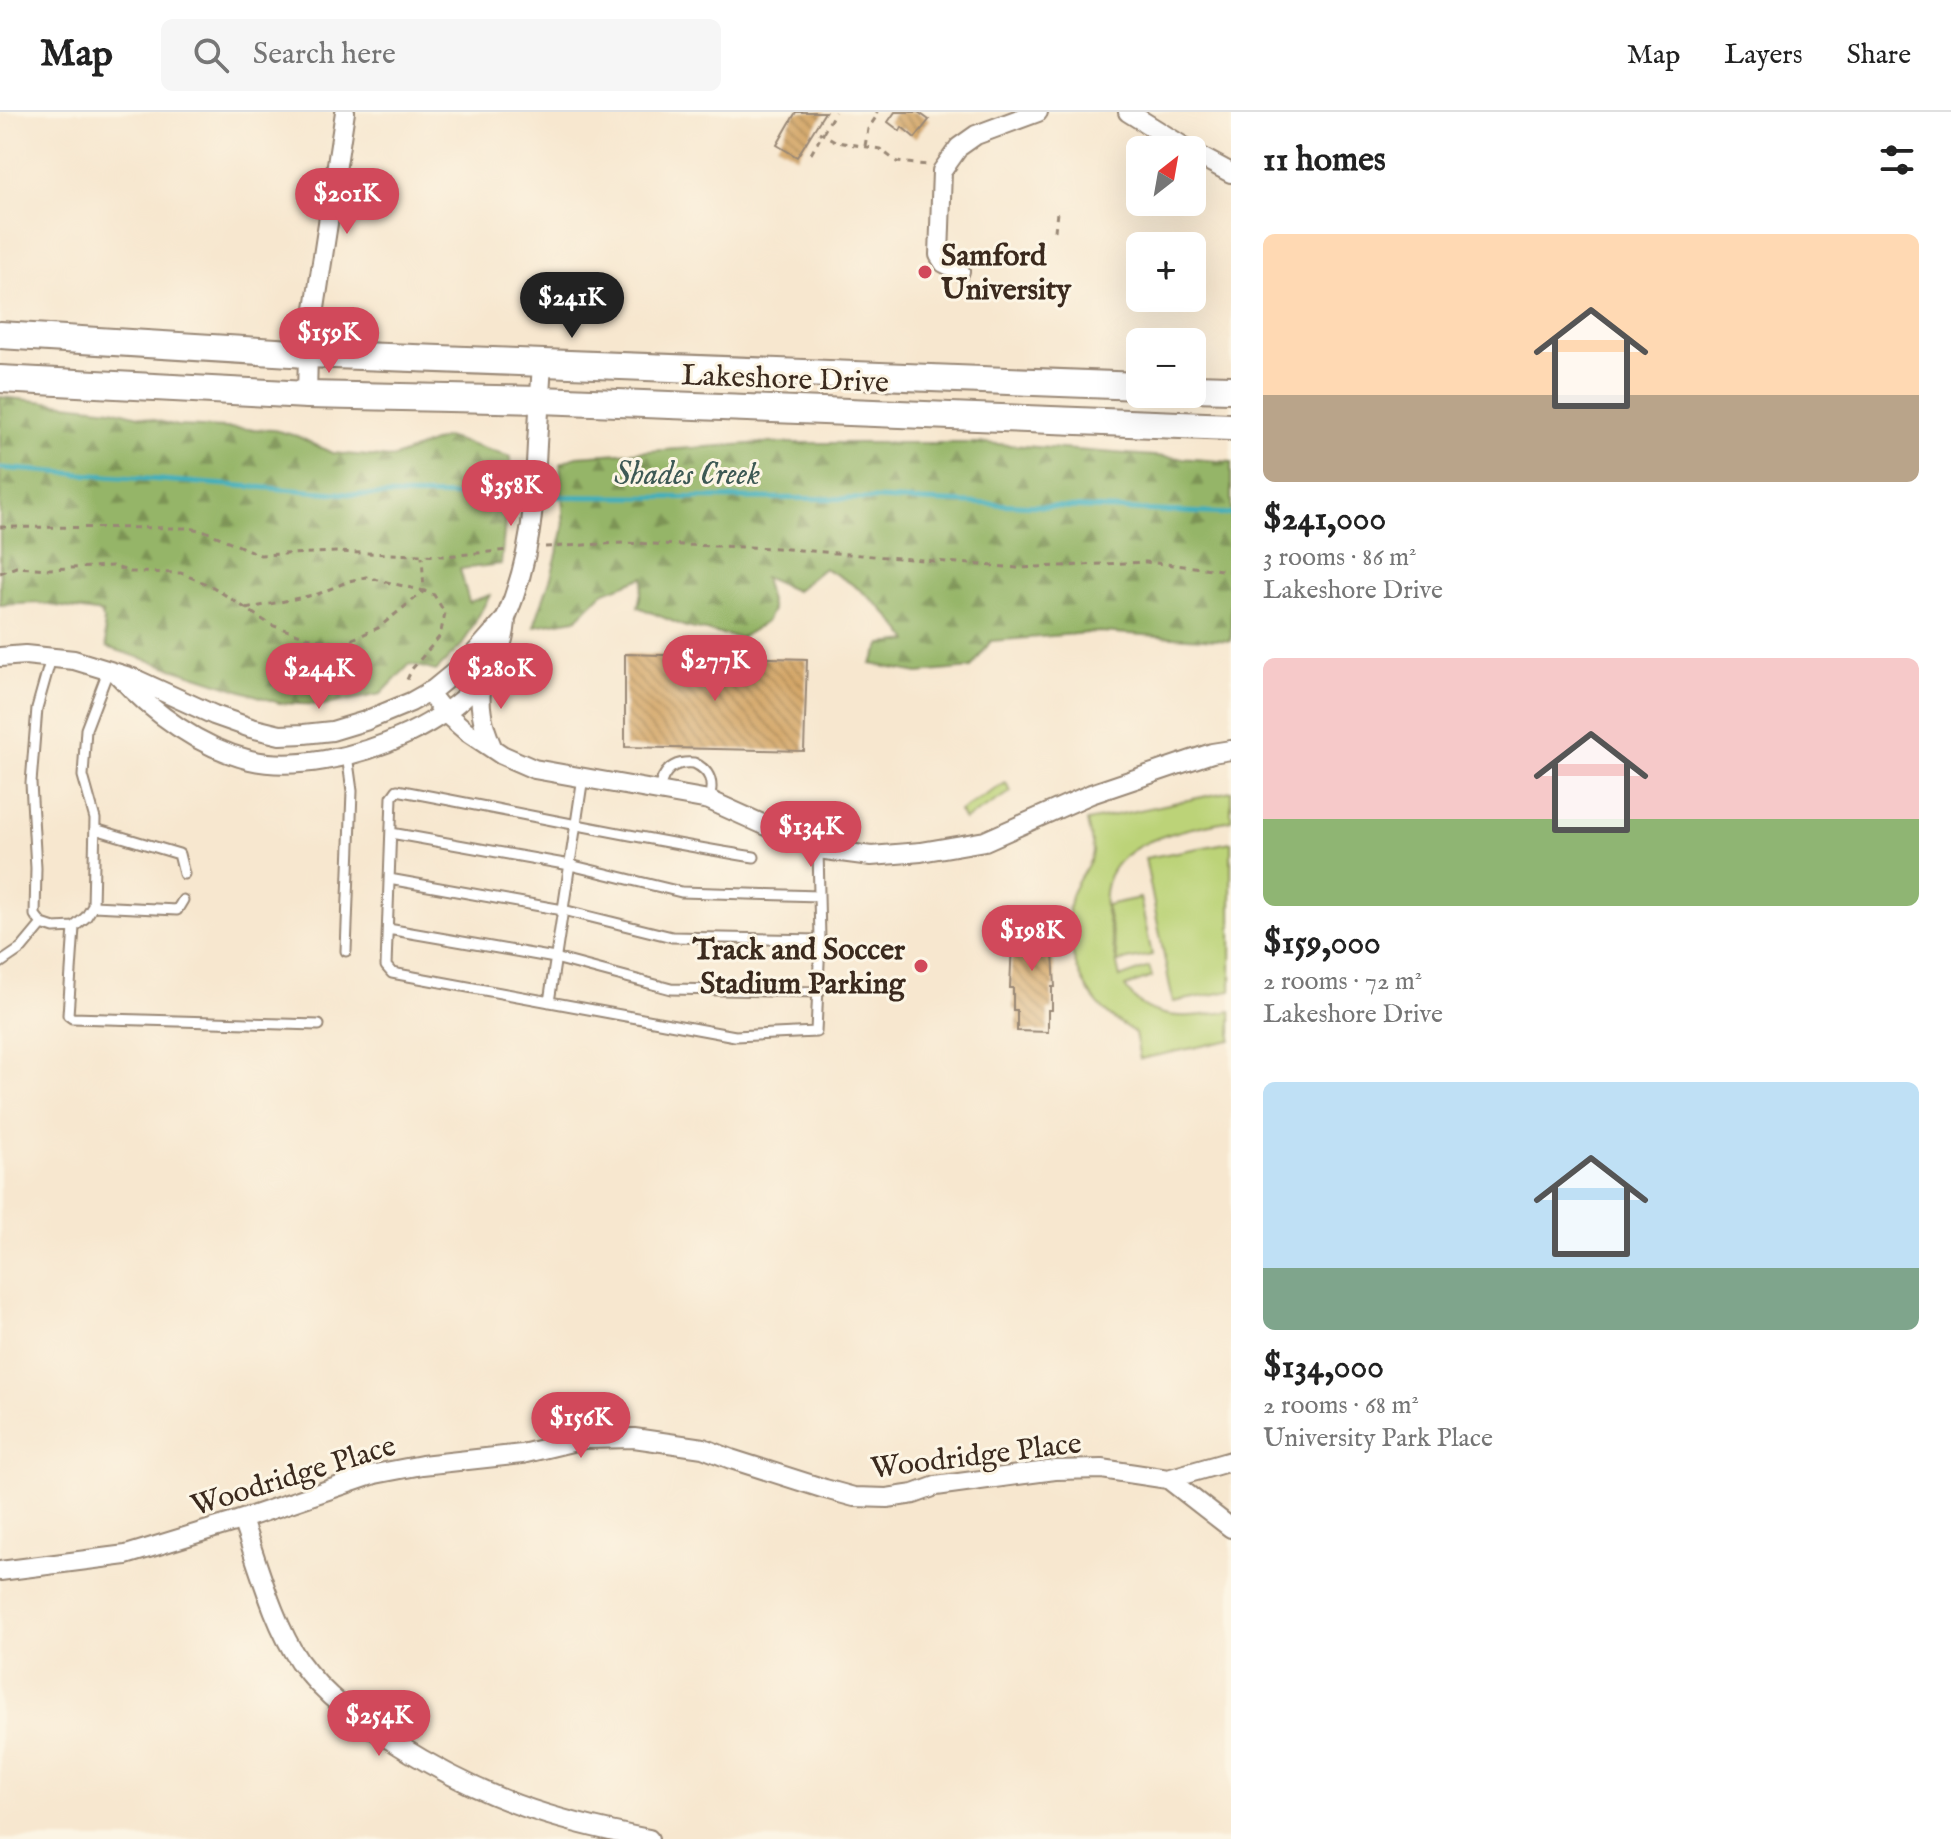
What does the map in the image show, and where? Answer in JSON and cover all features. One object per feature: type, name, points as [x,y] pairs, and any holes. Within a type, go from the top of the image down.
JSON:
[{"type":"main road","name":"Lakeshore Drive","points":[[0,335],[308,354],[1126,385]]},
{"type":"main road","name":"Lakeshore Drive","points":[[0,379],[307,395],[540,400],[1231,427]]},
{"type":"main road","points":[[1206,388],[1231,389]]},
{"type":"street","points":[[307,395],[308,354],[345,112]]},
{"type":"street","points":[[960,271],[944,263],[939,255],[942,171],[959,147],[976,135],[1038,112]]},
{"type":"street","points":[[1128,112],[1167,136]]},
{"type":"street","points":[[1206,159],[1231,173]]},
{"type":"street","points":[[113,673],[193,737],[251,760],[307,763],[347,755],[408,732],[462,699],[483,676],[503,641],[506,618],[526,563],[542,363]]},
{"type":"street","points":[[0,657],[25,655],[74,660],[133,678],[251,728],[280,735],[340,729],[423,695],[452,676],[506,618]]},
{"type":"street","points":[[483,676],[479,702],[481,717],[493,749]]},
{"type":"street","points":[[423,695],[466,731],[493,749],[534,769],[709,800],[818,849],[871,856],[921,852],[985,841],[1091,794],[1212,753],[1231,750]]},
{"type":"street","points":[[193,737],[203,710]]},
{"type":"street","points":[[340,729],[347,755]]},
{"type":"street","name":"Woodridge Place","points":[[0,1571],[121,1556],[242,1520],[375,1474],[422,1465],[522,1454],[562,1442],[612,1437],[703,1448],[756,1468],[854,1497],[887,1498],[914,1494],[936,1486],[1055,1470],[1102,1469],[1168,1479],[1231,1461]]},
{"type":"street","name":"Woodridge Place","points":[[1168,1479],[1231,1528]]},
{"type":"street","points":[[242,1520],[280,1623],[298,1659],[326,1695],[341,1707],[428,1764],[484,1793],[574,1824],[649,1839]]},
{"type":"lane","points":[[51,658],[37,708],[31,783],[36,868],[35,915],[42,924],[54,928],[74,927],[93,906],[95,819],[83,776],[86,729],[113,673]]},
{"type":"lane","points":[[346,951],[352,791],[347,755]]},
{"type":"lane","points":[[659,790],[661,779],[671,767],[679,763],[694,763],[710,777],[712,789],[709,800]]},
{"type":"lane","points":[[549,1002],[583,777]]},
{"type":"lane","points":[[754,857],[637,838],[576,823],[397,790],[392,797],[386,966],[392,973],[735,1036],[816,1032],[820,940],[818,849]]},
{"type":"lane","points":[[95,829],[179,854],[184,874]]},
{"type":"lane","points":[[391,833],[570,865],[681,892],[819,896]]},
{"type":"lane","points":[[389,879],[563,910],[672,937],[820,940]]},
{"type":"lane","points":[[93,906],[177,910],[183,900]]},
{"type":"lane","points":[[0,963],[22,948],[42,924]]},
{"type":"lane","points":[[74,927],[68,1015],[72,1018],[319,1025]]},
{"type":"lane","points":[[388,929],[555,958],[671,989],[819,992]]},
{"type":"path","points":[[811,154],[835,112]]},
{"type":"path","points":[[865,146],[868,129],[878,114],[876,112]]},
{"type":"path","points":[[821,132],[837,142],[880,149],[897,162],[923,167],[931,163]]},
{"type":"path","points":[[1055,231],[1057,212]]},
{"type":"path","points":[[0,527],[169,526],[205,531],[260,555],[336,552],[446,556],[517,550]]},
{"type":"path","points":[[544,547],[623,543],[777,548],[1017,568],[1146,562],[1231,571]]},
{"type":"path","points":[[422,555],[424,591]]},
{"type":"path","points":[[0,573],[16,567],[113,566],[130,572],[181,573],[213,587],[271,625],[341,644],[378,628],[424,591]]},
{"type":"path","points":[[246,609],[318,594],[366,577],[434,595],[445,613],[440,636],[412,669],[405,684],[407,689],[423,695]]},
{"type":"green space","points":[[0,397],[112,409],[177,426],[274,430],[297,436],[332,453],[392,458],[446,437],[511,457],[501,564],[460,569],[469,602],[490,595],[463,644],[436,671],[410,664],[381,694],[324,705],[279,703],[107,647],[102,613],[37,603],[0,605]]},
{"type":"green space","points":[[764,443],[984,443],[1231,462],[1231,641],[1100,632],[991,641],[971,668],[918,673],[871,664],[882,644],[909,641],[871,599],[824,568],[796,591],[764,577],[772,610],[766,622],[740,638],[686,627],[638,607],[644,577],[602,593],[576,619],[534,626],[564,527],[560,464],[577,456]]},
{"type":"green space","points":[[1006,783],[1011,792],[964,820],[959,811]]},
{"type":"green space","points":[[1231,791],[1231,820],[1190,828],[1148,842],[1129,853],[1115,867],[1106,884],[1105,907],[1120,978],[1149,967],[1152,977],[1125,987],[1135,999],[1159,1013],[1173,1016],[1231,1011],[1231,1040],[1140,1059],[1135,1033],[1098,1004],[1081,976],[1071,945],[1071,896],[1093,852],[1087,821]]},
{"type":"green space","points":[[1231,842],[1231,991],[1173,1002],[1145,858]]},
{"type":"green space","points":[[1140,898],[1152,955],[1118,962],[1106,905]]},
{"type":"building","points":[[796,112],[825,112],[797,157],[777,145]]},
{"type":"building","points":[[895,112],[918,112],[929,120],[915,138],[902,127],[900,131],[888,122]]},
{"type":"building","points":[[625,654],[807,659],[804,751],[625,747]]},
{"type":"building","points":[[1013,919],[1051,919],[1055,987],[1052,987],[1052,1010],[1048,1010],[1048,1032],[1017,1031],[1017,1010],[1013,1010],[1013,988],[1010,988]]},
{"type":"waterway","name":"Shades Creek","points":[[0,468],[363,495],[876,499],[1231,514]]},
{"type":"place","name":"Samford University","points":[[925,272]]},
{"type":"place","name":"Track and Soccer Stadium Parking","points":[[921,966]]}]
